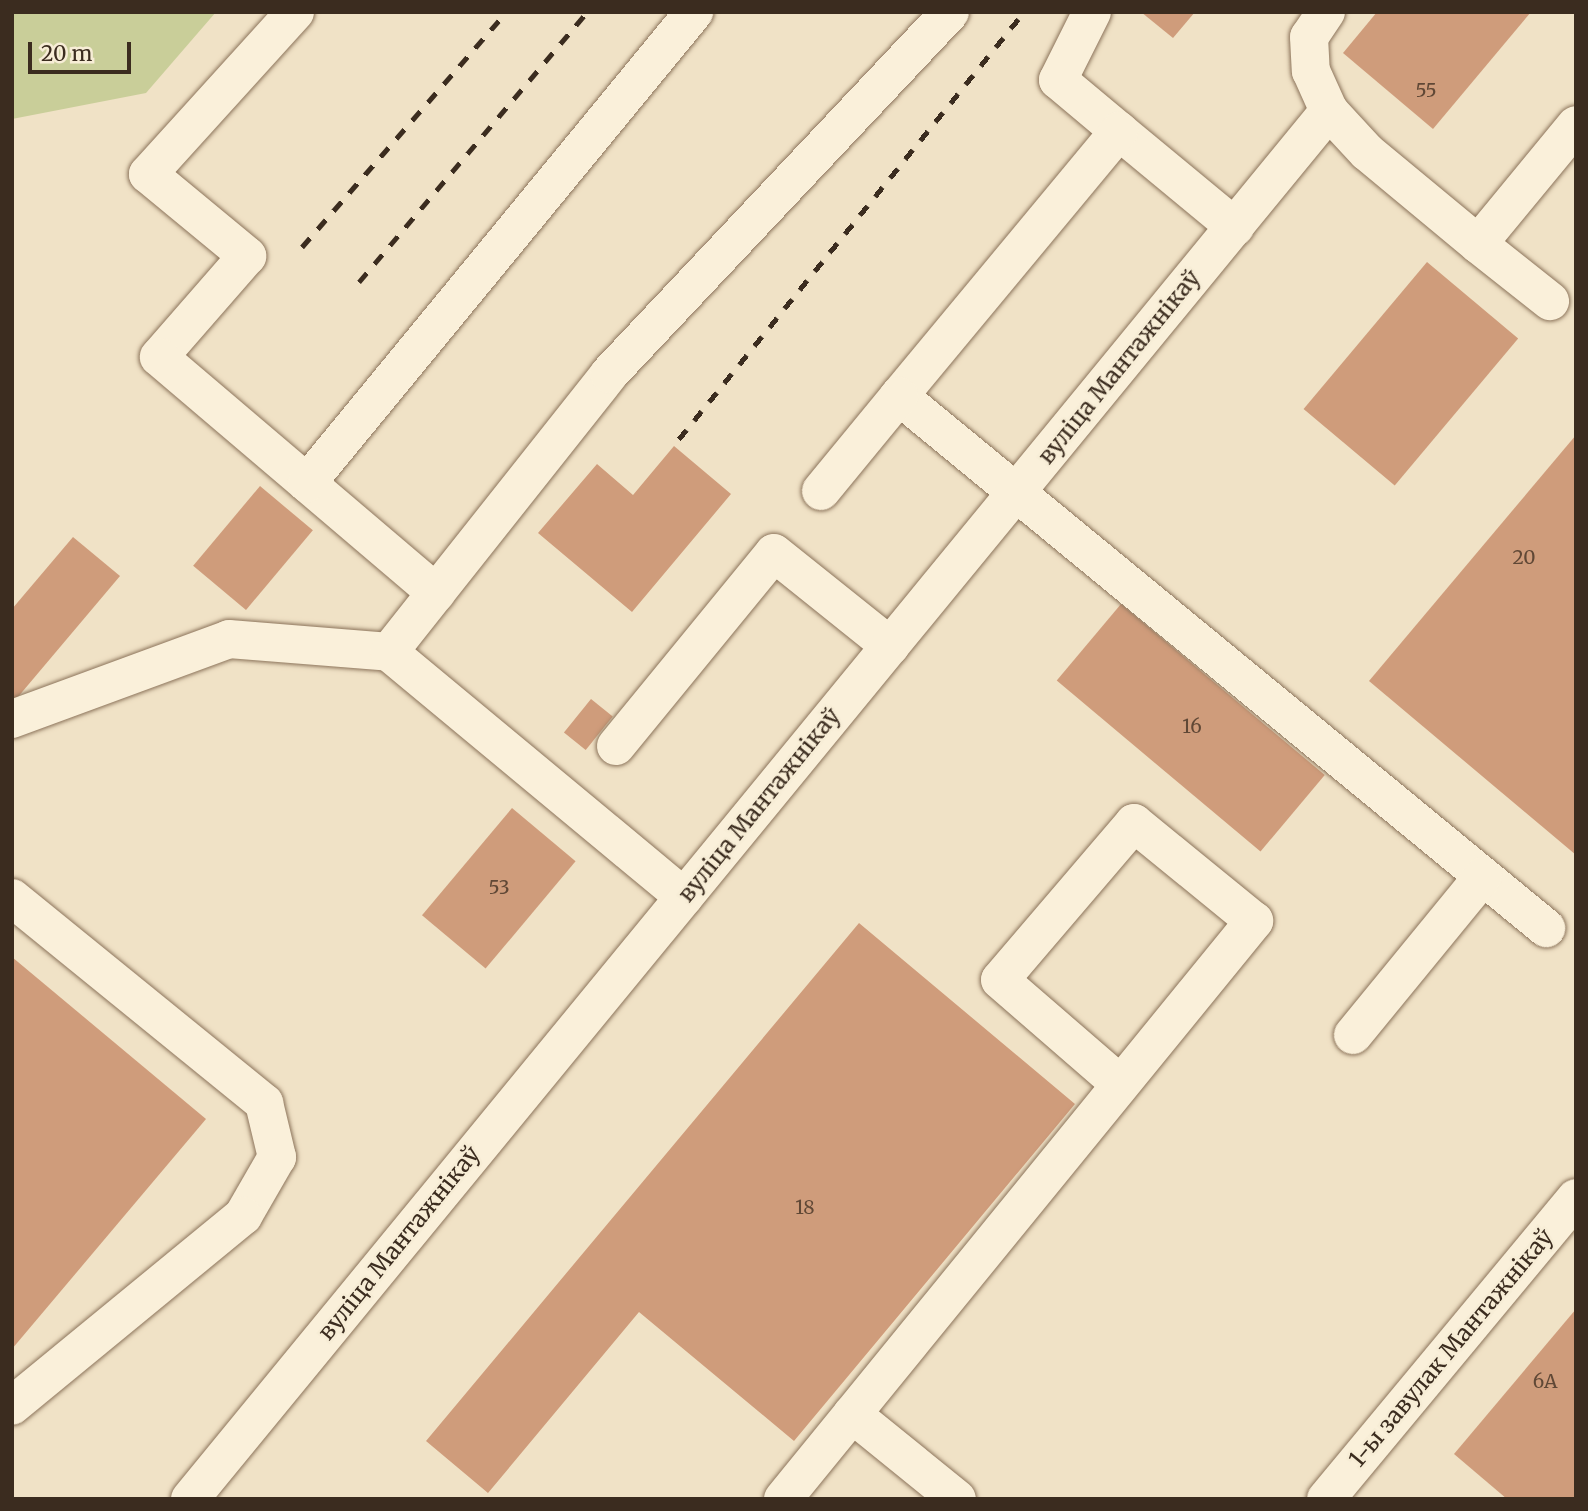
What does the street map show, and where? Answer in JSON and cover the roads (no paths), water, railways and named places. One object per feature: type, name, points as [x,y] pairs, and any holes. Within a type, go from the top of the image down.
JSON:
[{"type":"street","points":[[295,12],[148,174],[247,256],[159,357],[436,593]]},
{"type":"street","points":[[307,483],[694,12]]},
{"type":"street","points":[[389,652],[609,374],[950,12]]},
{"type":"street","points":[[1092,12],[1058,80],[1235,227]]},
{"type":"street","points":[[1326,12],[1309,37],[1311,71],[1329,111],[1367,152],[1550,301]]},
{"type":"street","name":"вуліца Мантажнікаў","points":[[190,1499],[1329,111]]},
{"type":"street","points":[[1478,244],[1576,125]]},
{"type":"street","points":[[821,491],[1119,131]]},
{"type":"street","points":[[899,396],[1546,928]]},
{"type":"street","points":[[617,746],[774,553],[890,646]]},
{"type":"street","points":[[12,719],[229,639],[389,652],[684,897]]},
{"type":"street","points":[[783,1499],[1254,921],[1134,823],[1000,980],[1120,1084]]},
{"type":"street","points":[[1353,1035],[1483,876]]},
{"type":"street","points":[[12,898],[264,1103],[278,1157],[243,1216],[12,1406]]},
{"type":"street","name":"1-ы завулак Мантажнікаў","points":[[1326,1499],[1576,1198]]},
{"type":"street","points":[[852,1415],[957,1499]]},
{"type":"railway","points":[[302,247],[506,12]]},
{"type":"railway","points":[[359,282],[587,12]]},
{"type":"railway","points":[[679,439],[1024,12]]}]
